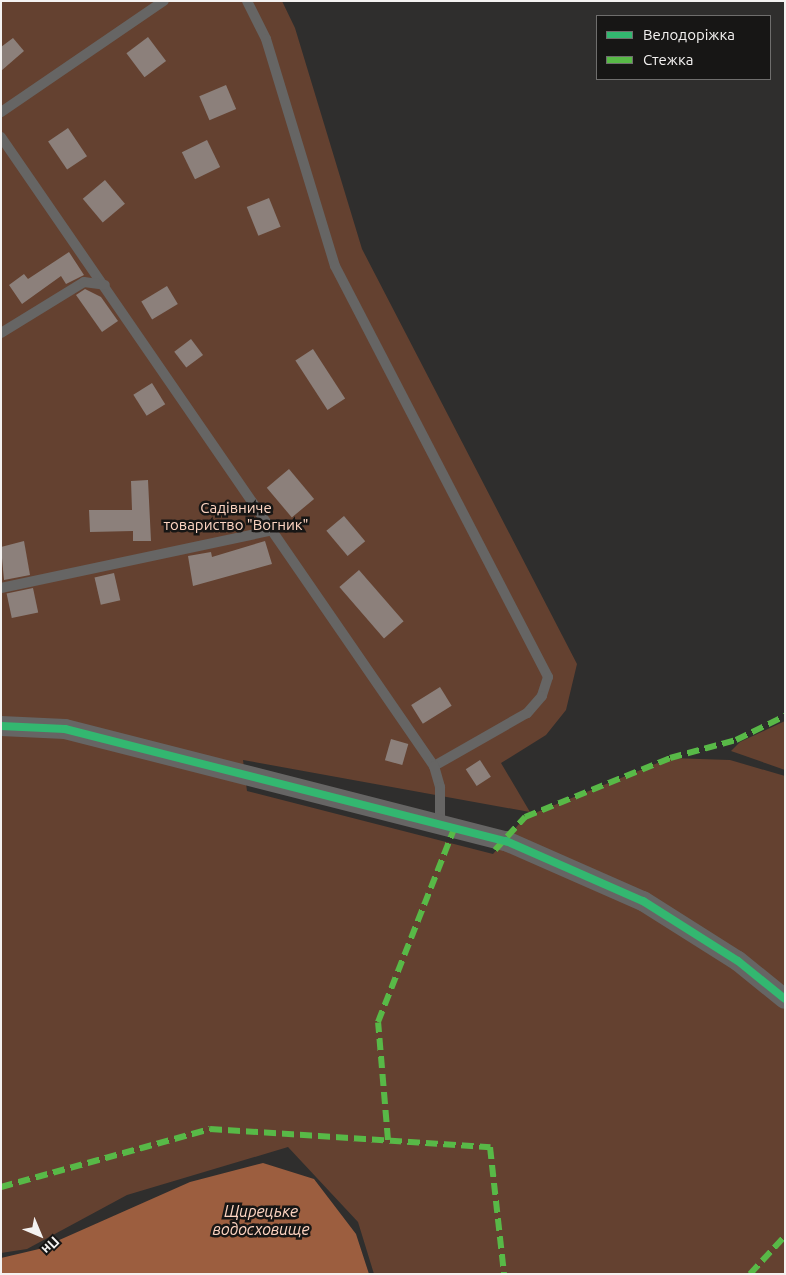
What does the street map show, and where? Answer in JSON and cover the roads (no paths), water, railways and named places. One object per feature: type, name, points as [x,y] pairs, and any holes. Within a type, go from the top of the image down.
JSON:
[{"type":"street","points":[[1,726],[65,729],[506,841],[643,901],[738,961],[785,999]]},
{"type":"lane","points":[[1,112],[164,1]]},
{"type":"lane","points":[[247,1],[266,39],[335,266],[548,677],[542,696],[527,713],[434,766]]},
{"type":"lane","points":[[1,137],[105,285],[434,766],[440,787],[440,823]]},
{"type":"lane","points":[[1,333],[84,282],[105,285]]},
{"type":"lane","points":[[1,588],[273,530]]},
{"type":"water","name":"Щирецьке водосховище","points":[[263,1163],[314,1179],[356,1234],[369,1274],[1,1274],[1,1258],[39,1249],[190,1182]]},
{"type":"park label","name":"Садівниче товариство \"Вогник\"","points":[[236,516]]}]
